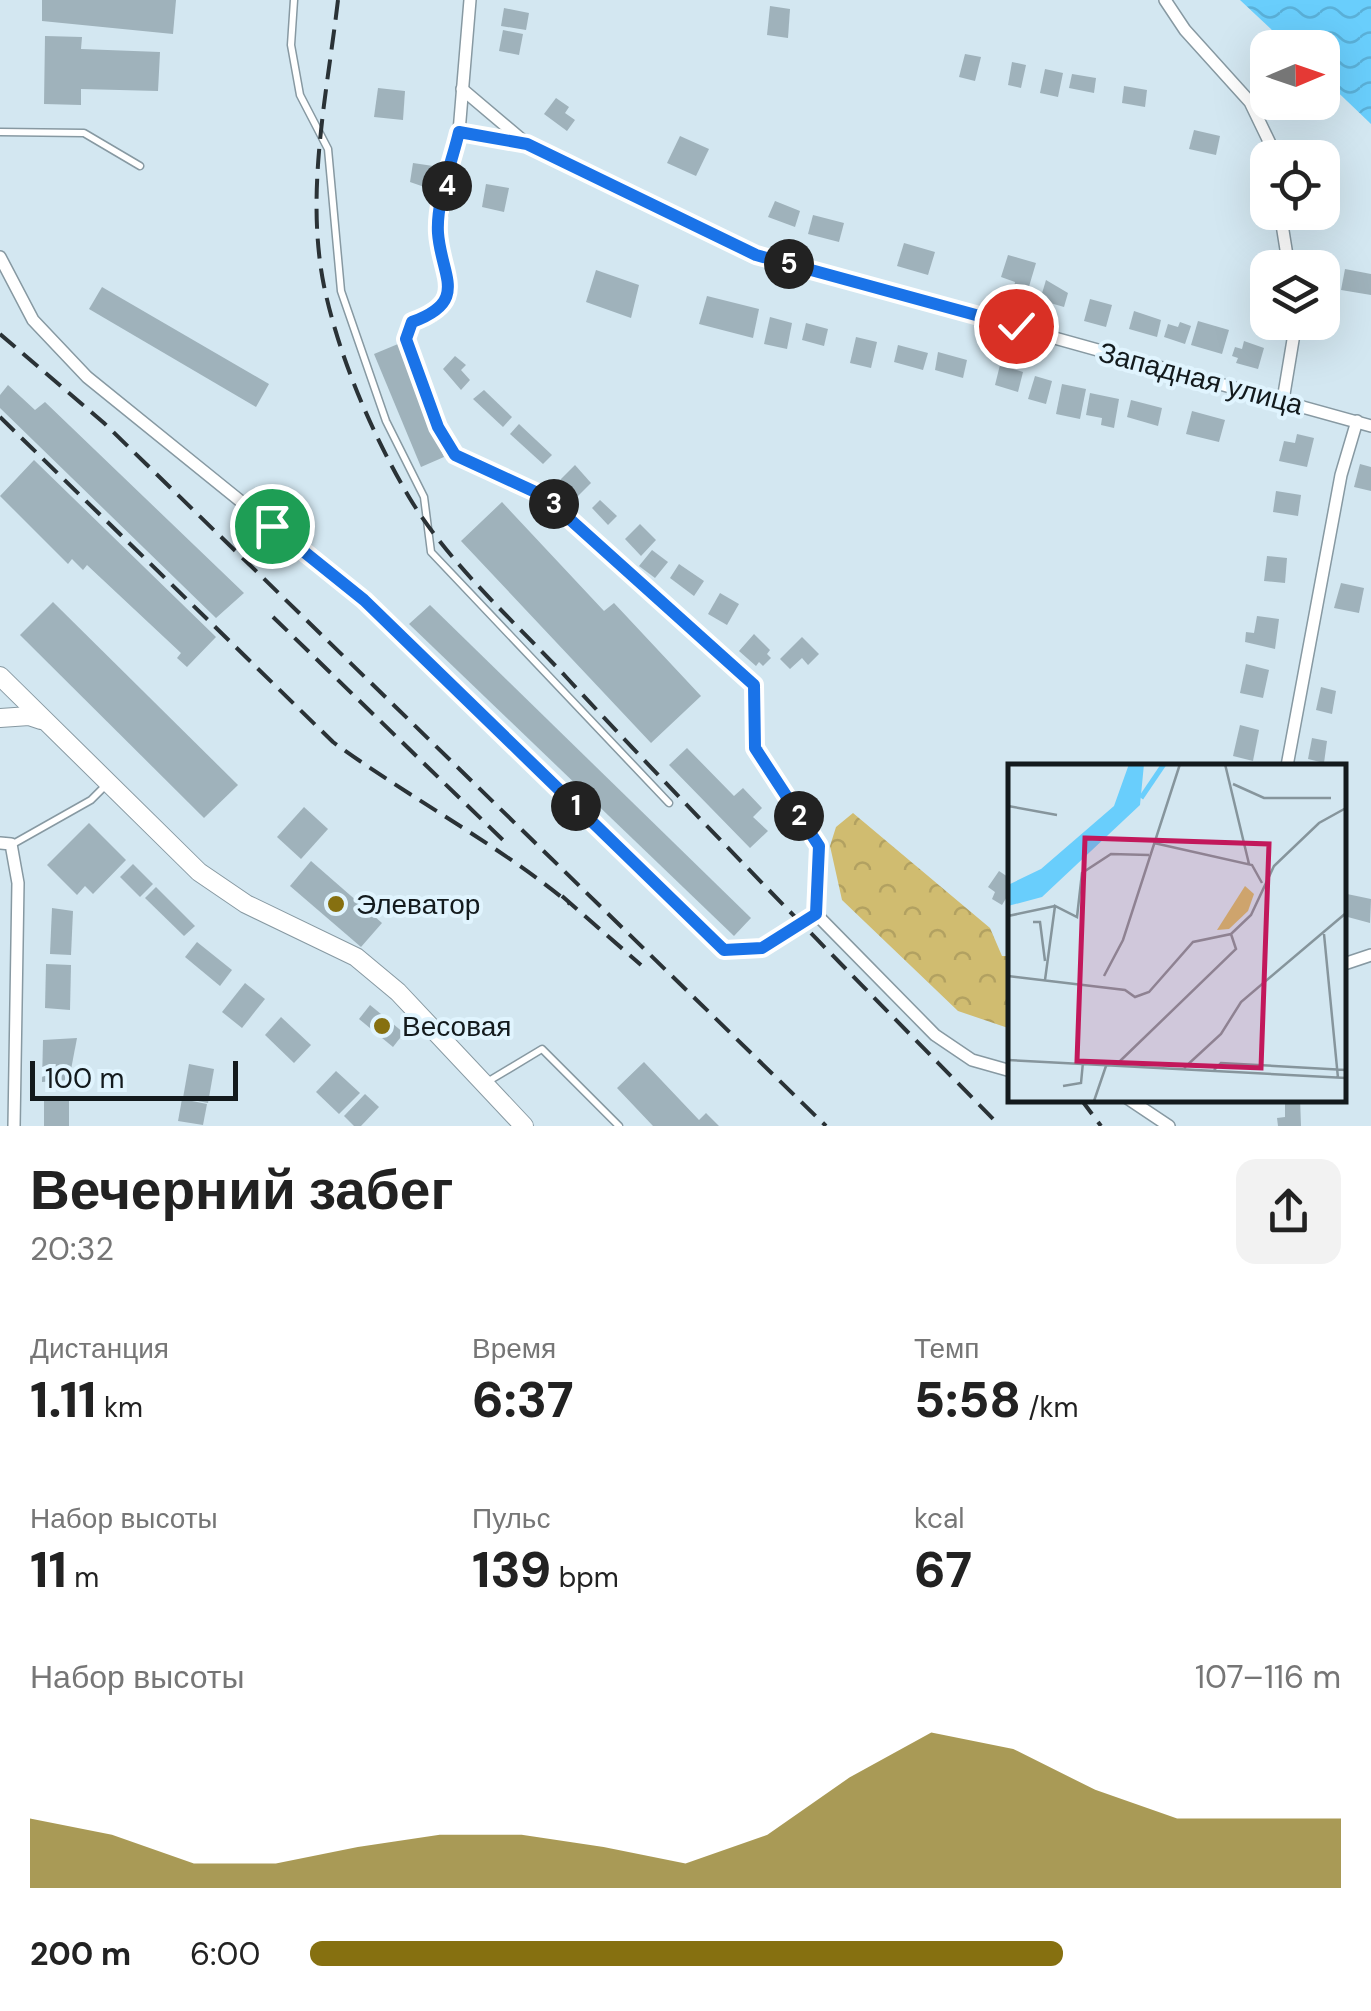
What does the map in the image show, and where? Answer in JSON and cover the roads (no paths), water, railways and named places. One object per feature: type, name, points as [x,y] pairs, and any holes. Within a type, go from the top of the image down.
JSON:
[{"type":"main road","points":[[0,676],[107,784],[221,889],[356,957],[398,992],[524,1126]]},
{"type":"main road","points":[[0,718],[29,716],[41,720]]},
{"type":"street","points":[[470,0],[459,132],[438,231],[450,280],[447,297],[432,315],[412,322],[406,339],[438,427],[455,455],[544,496],[754,685],[755,748],[819,846],[816,914],[935,1036],[972,1060],[1008,1070]]},
{"type":"street","points":[[1166,0],[1185,30],[1250,102],[1268,140]]},
{"type":"street","points":[[462,88],[527,144]]},
{"type":"street","points":[[459,132],[527,144]]},
{"type":"street","name":"Западная улица","points":[[527,144],[756,255],[1371,426]]},
{"type":"street","points":[[0,257],[33,320],[87,377],[364,600],[724,950],[762,948],[816,914]]},
{"type":"street","points":[[1282,400],[1293,340]]},
{"type":"street","points":[[1288,764],[1341,475],[1358,421]]},
{"type":"street","points":[[6,844],[18,883],[14,1126]]},
{"type":"street","points":[[1346,963],[1371,955]]},
{"type":"street","points":[[1131,1101],[1170,1126]]},
{"type":"lane","points":[[294,0],[291,45],[300,95],[328,149],[341,291],[386,421],[424,497],[431,552],[670,804]]},
{"type":"lane","points":[[0,132],[84,133],[140,166]]},
{"type":"lane","points":[[6,844],[60,820],[107,784]]},
{"type":"lane","points":[[486,1083],[542,1048],[619,1126]]},
{"type":"water","points":[[1240,0],[1371,0],[1371,124],[1340,94],[1340,30],[1272,30]]},
{"type":"railway","points":[[338,0],[317,179],[319,251],[330,313],[348,367],[382,447],[409,497],[443,546],[484,592],[1000,1126]]},
{"type":"railway","points":[[0,334],[104,423],[826,1126]]},
{"type":"railway","points":[[0,417],[333,742],[513,861],[570,904]]},
{"type":"railway","points":[[273,617],[504,841]]},
{"type":"railway","points":[[562,896],[641,965]]},
{"type":"railway","points":[[1082,1101],[1101,1126]]},
{"type":"place","name":"Элеватор","points":[[336,904]]},
{"type":"place","name":"Весовая","points":[[382,1026]]}]
